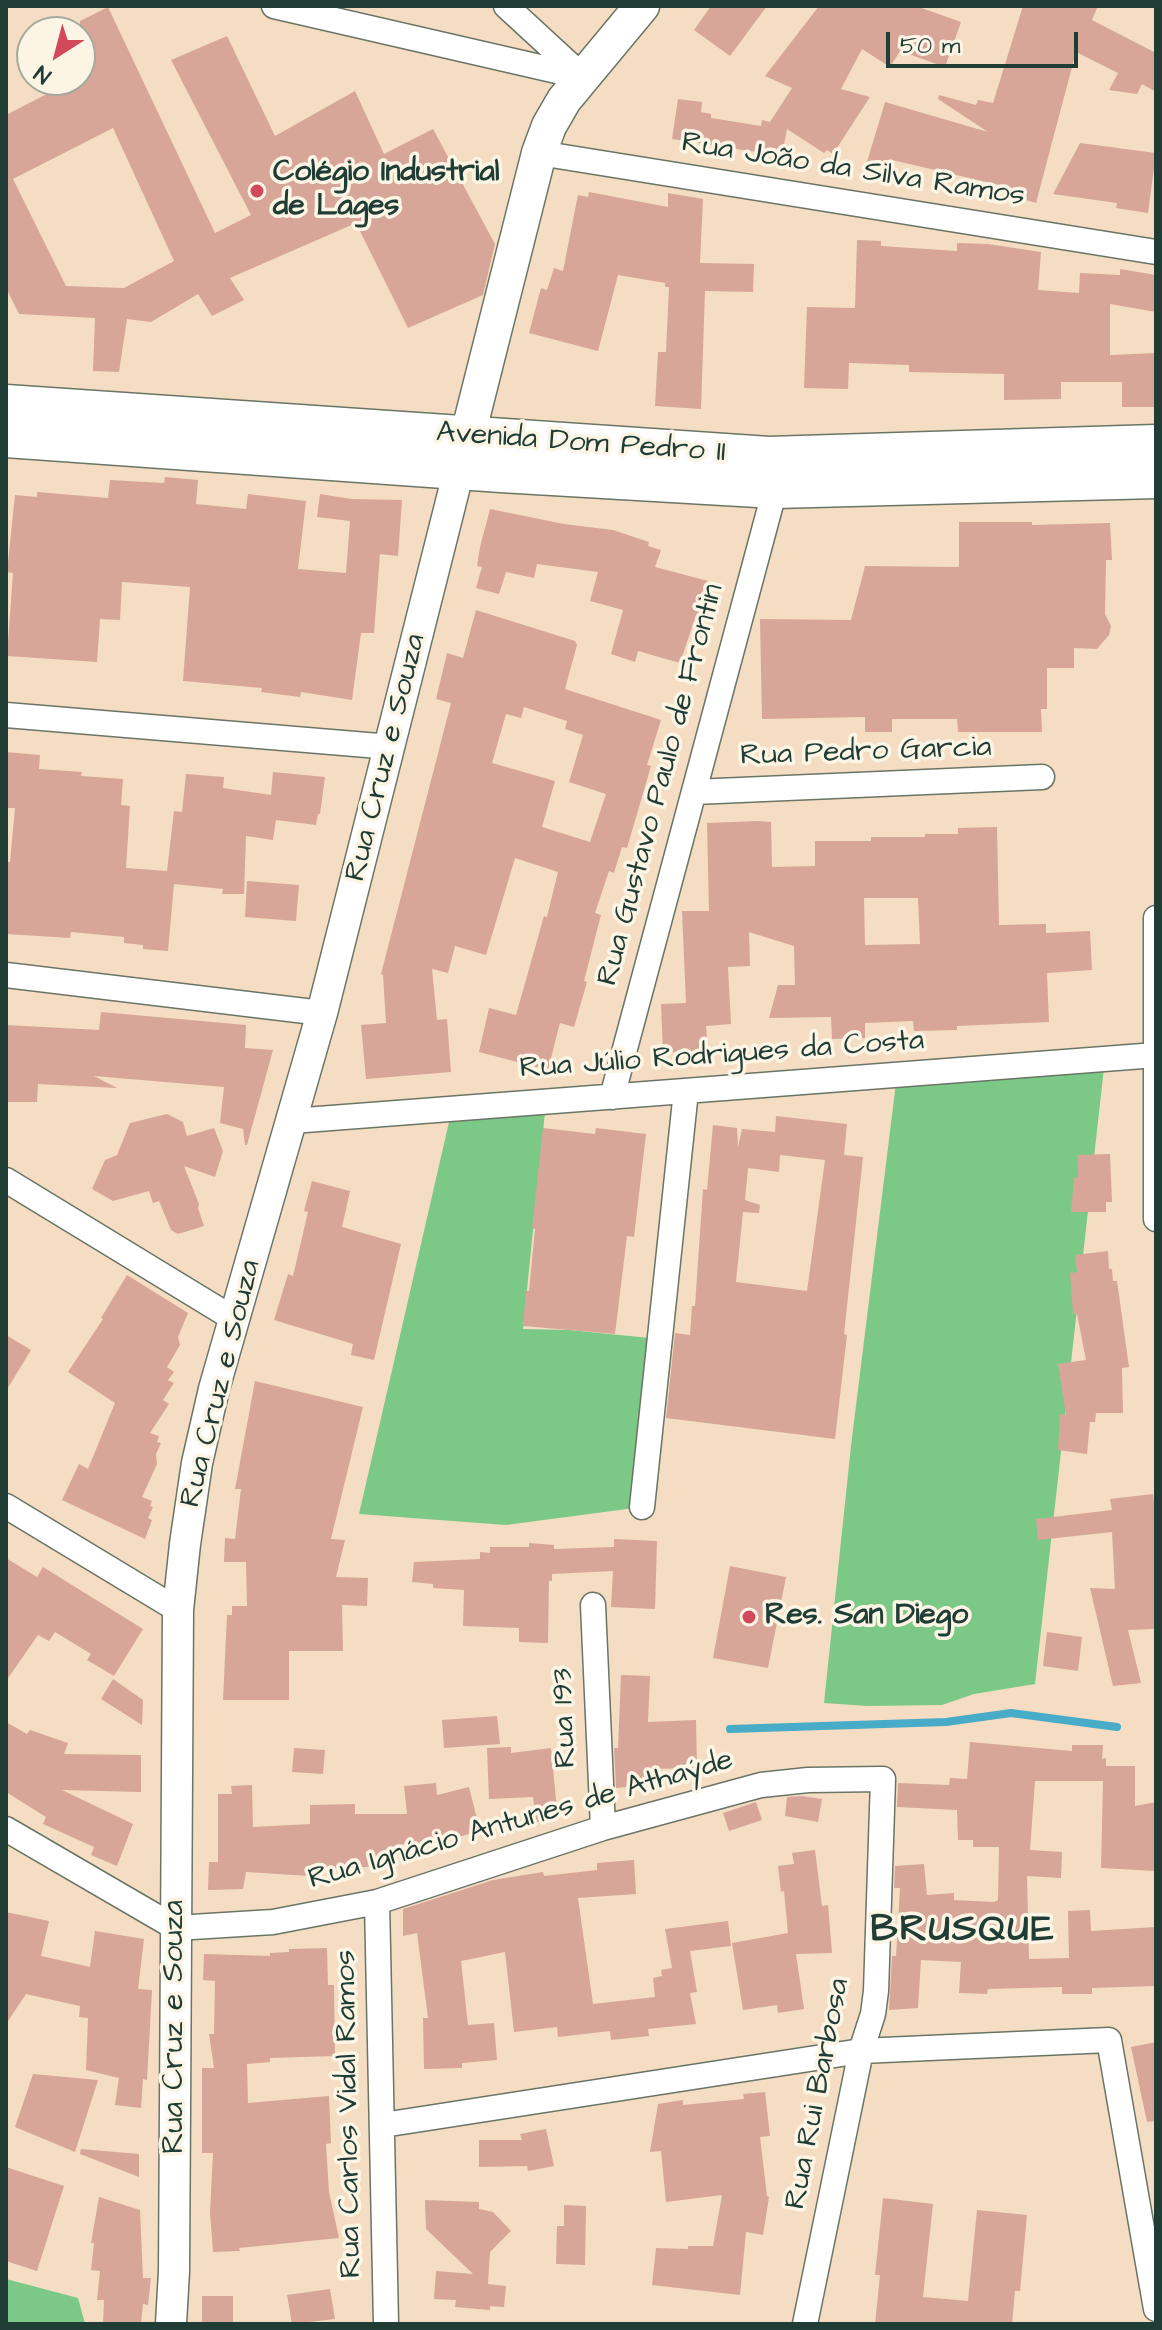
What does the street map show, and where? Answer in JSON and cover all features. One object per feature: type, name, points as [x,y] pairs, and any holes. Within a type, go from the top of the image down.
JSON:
[{"type":"main road","points":[[463,454],[539,153],[556,113],[642,6]]},
{"type":"main road","name":"Avenida Dom Pedro II","points":[[6,404],[775,489],[1156,479]]},
{"type":"main road","name":"Avenida Dom Pedro II","points":[[6,438],[463,454],[769,456],[1156,444]]},
{"type":"street","points":[[274,6],[583,77]]},
{"type":"street","points":[[506,6],[583,77]]},
{"type":"street","name":"Rua João da Silva Ramos","points":[[539,153],[1156,252]]},
{"type":"street","name":"Rua Cruz e Souza","points":[[171,2324],[174,2271],[178,1610],[197,1463],[214,1389],[322,1013],[463,454]]},
{"type":"street","name":"Rua Gustavo Paulo de Frontin","points":[[612,1097],[775,489]]},
{"type":"street","points":[[6,715],[391,747]]},
{"type":"street","name":"Rua Pedro Garcia","points":[[694,792],[1042,777]]},
{"type":"street","points":[[1156,918],[1156,1219]]},
{"type":"street","points":[[6,975],[322,1013]]},
{"type":"street","name":"Rua Júlio Rodrigues da Costa","points":[[292,1121],[1155,1055]]},
{"type":"street","points":[[642,1507],[686,1091]]},
{"type":"street","points":[[6,1180],[234,1319]]},
{"type":"street","points":[[6,1506],[178,1610]]},
{"type":"street","name":"Rua 193","points":[[593,1605],[603,1828]]},
{"type":"street","name":"Rua Ignácio Antunes de Athaýde","points":[[176,1928],[273,1922],[377,1902],[603,1828],[761,1785],[808,1780],[883,1779]]},
{"type":"street","name":"Rua Rui Barbosa","points":[[805,2324],[861,2051],[873,2014],[883,1779]]},
{"type":"street","points":[[6,1829],[176,1928]]},
{"type":"street","name":"Rua Carlos Vidal Ramos","points":[[377,1902],[386,2324]]},
{"type":"street","points":[[383,2125],[861,2051],[1109,2040],[1156,2309]]},
{"type":"green space","points":[[1105,1059],[1035,1684],[974,1694],[942,1705],[824,1703],[851,1446],[897,1075]]},
{"type":"green space","points":[[546,1102],[523,1329],[660,1339],[642,1507],[506,1525],[359,1514],[452,1109]]},
{"type":"green space","points":[[6,2279],[78,2298],[85,2324],[6,2324]]},
{"type":"building","points":[[711,6],[767,6],[730,56],[694,30]]},
{"type":"building","points":[[819,6],[916,6],[961,22],[945,67],[900,51],[890,67],[862,49],[841,89],[870,97],[833,154],[827,150],[824,153],[787,129],[782,156],[672,139],[678,99],[702,102],[701,112],[711,114],[711,118],[761,126],[762,120],[770,122],[792,88],[765,76]]},
{"type":"building","points":[[1023,6],[1098,6],[1092,20],[1156,53],[1156,92],[1142,84],[1137,94],[1109,90],[1118,73],[1076,52],[1036,203],[1006,194],[1008,187],[892,160],[889,169],[867,162],[885,102],[988,132],[938,99],[939,95],[976,105],[978,100],[993,103]]},
{"type":"building","points":[[108,7],[215,233],[251,215],[171,60],[227,36],[275,136],[355,91],[384,154],[433,129],[495,244],[483,295],[408,328],[356,223],[230,278],[244,300],[212,316],[198,294],[151,322],[127,319],[119,372],[93,371],[95,318],[19,314],[6,288],[6,115],[43,96],[96,96],[96,16],[90,16]],"holes":[[[113,128],[174,261],[124,288],[66,286],[13,179]]]},
{"type":"building","points":[[1080,143],[1156,153],[1148,213],[1116,208],[1117,203],[1053,194]]},
{"type":"building","points":[[589,192],[668,207],[668,193],[703,199],[700,263],[754,264],[753,292],[705,291],[701,409],[655,406],[658,352],[666,352],[669,287],[665,287],[665,283],[618,275],[598,351],[529,333],[541,288],[547,290],[554,268],[563,271],[578,195],[588,197]]},
{"type":"building","points":[[857,240],[881,241],[881,246],[957,251],[957,243],[988,244],[1041,252],[1038,290],[1079,293],[1080,273],[1120,275],[1120,269],[1156,275],[1156,312],[1110,304],[1110,355],[1156,353],[1156,407],[1122,407],[1122,382],[1061,382],[1061,399],[1004,400],[1004,374],[909,372],[909,365],[849,363],[848,389],[804,388],[807,307],[855,308]]},
{"type":"building","points":[[165,477],[198,480],[196,504],[246,509],[248,494],[306,501],[298,569],[346,573],[350,521],[317,517],[320,494],[352,499],[402,500],[398,556],[380,554],[374,633],[361,633],[352,700],[301,692],[300,697],[261,692],[262,688],[183,681],[190,587],[122,582],[120,620],[100,619],[97,662],[7,656],[13,573],[7,572],[15,495],[37,497],[37,492],[108,498],[110,480],[164,483]]},
{"type":"building","points":[[490,509],[613,530],[649,542],[648,546],[661,550],[655,567],[708,581],[698,618],[695,618],[680,663],[638,651],[635,662],[611,654],[623,610],[590,601],[598,572],[537,564],[534,578],[506,572],[499,594],[476,588],[482,567],[477,566],[480,547]]},
{"type":"building","points":[[959,522],[1032,522],[1032,525],[1110,523],[1112,560],[1106,560],[1105,614],[1111,626],[1109,635],[1097,649],[1074,648],[1074,668],[1047,668],[1047,709],[1041,709],[1042,732],[958,732],[957,719],[892,719],[892,732],[865,732],[865,717],[762,719],[760,619],[851,620],[865,566],[959,567]]},
{"type":"building","points":[[476,610],[575,641],[577,645],[565,689],[661,720],[647,765],[651,766],[627,848],[622,847],[614,873],[609,871],[595,913],[601,915],[574,1027],[560,1023],[548,1070],[479,1052],[489,1008],[516,1015],[558,872],[515,858],[486,955],[455,946],[448,973],[432,969],[437,1020],[447,1019],[451,1072],[366,1079],[361,1025],[386,1023],[381,974],[451,703],[436,699],[447,653],[463,658]],"holes":[[[524,707],[567,721],[565,729],[583,735],[569,782],[606,794],[590,842],[542,827],[555,781],[492,763],[506,714],[521,718]]]},
{"type":"building","points":[[6,752],[40,755],[39,769],[123,779],[121,805],[130,806],[126,868],[167,871],[174,811],[182,812],[186,774],[224,777],[223,788],[271,795],[273,772],[325,777],[320,814],[316,825],[276,820],[273,840],[246,836],[244,894],[222,894],[223,889],[174,884],[168,951],[143,949],[143,945],[124,943],[124,937],[71,932],[70,938],[6,934],[6,862],[10,862],[15,808],[6,808]]},
{"type":"building","points":[[771,822],[772,867],[815,866],[815,841],[925,837],[925,834],[958,834],[958,828],[997,827],[999,925],[1046,924],[1046,933],[1090,931],[1092,970],[1047,973],[1049,1022],[914,1031],[913,1021],[865,1023],[865,1038],[832,1039],[831,1017],[769,1018],[778,985],[795,985],[794,946],[749,932],[750,966],[728,967],[731,1024],[706,1026],[708,1050],[663,1053],[661,1004],[686,1003],[682,911],[709,911],[707,823]],"holes":[[[864,898],[918,898],[920,944],[865,945]]]},
{"type":"building","points":[[247,881],[299,885],[296,921],[245,917]]},
{"type":"building","points":[[101,1012],[246,1025],[245,1048],[273,1050],[247,1145],[243,1129],[220,1123],[224,1087],[94,1076],[117,1088],[38,1084],[37,1102],[8,1102],[6,1025],[99,1030]]},
{"type":"building","points":[[167,1114],[183,1122],[187,1136],[214,1128],[223,1151],[215,1177],[184,1166],[204,1226],[178,1234],[171,1230],[159,1201],[153,1203],[149,1191],[113,1201],[92,1189],[105,1160],[117,1155],[130,1123]]},
{"type":"building","points":[[776,1116],[847,1124],[844,1155],[863,1157],[835,1439],[666,1418],[675,1333],[690,1335],[692,1306],[695,1306],[703,1189],[707,1190],[713,1125],[737,1128],[738,1147],[742,1129],[775,1132]],"holes":[[[780,1155],[825,1160],[807,1291],[736,1282],[743,1212],[759,1213],[760,1205],[745,1200],[748,1168],[779,1172]]]},
{"type":"building","points":[[543,1128],[595,1134],[596,1128],[646,1134],[634,1237],[627,1236],[615,1334],[523,1326],[526,1291],[529,1291],[535,1229],[532,1228]]},
{"type":"building","points":[[1110,1154],[1112,1202],[1106,1202],[1106,1212],[1071,1212],[1074,1178],[1078,1177],[1077,1155]]},
{"type":"building","points":[[312,1181],[350,1191],[342,1227],[401,1244],[374,1360],[351,1355],[353,1344],[274,1320],[288,1274],[293,1276]]},
{"type":"building","points":[[1108,1251],[1109,1269],[1112,1269],[1113,1281],[1117,1281],[1129,1367],[1122,1368],[1123,1413],[1096,1413],[1095,1422],[1090,1422],[1087,1454],[1058,1450],[1060,1414],[1066,1415],[1058,1364],[1086,1360],[1077,1314],[1073,1314],[1070,1273],[1077,1272],[1075,1255]]},
{"type":"building","points":[[127,1275],[188,1313],[178,1337],[180,1345],[167,1367],[174,1372],[168,1380],[174,1383],[163,1400],[169,1404],[150,1433],[159,1436],[157,1442],[161,1443],[156,1454],[157,1464],[142,1497],[152,1501],[150,1506],[153,1507],[145,1539],[62,1500],[79,1464],[88,1469],[115,1403],[68,1372]]},
{"type":"building","points":[[6,1335],[31,1350],[6,1391]]},
{"type":"building","points":[[255,1381],[363,1407],[331,1539],[345,1540],[336,1577],[368,1578],[367,1606],[342,1605],[343,1651],[289,1651],[289,1700],[223,1700],[227,1615],[232,1615],[232,1606],[247,1606],[246,1562],[224,1562],[225,1538],[235,1539],[241,1489],[235,1489]]},
{"type":"building","points":[[1153,1494],[1156,1518],[1156,1629],[1128,1630],[1141,1683],[1113,1686],[1090,1588],[1115,1589],[1112,1532],[1038,1540],[1036,1519],[1112,1510],[1110,1499]]},
{"type":"building","points":[[614,1539],[657,1541],[655,1609],[611,1607],[613,1571],[552,1574],[552,1581],[549,1581],[548,1643],[519,1642],[519,1628],[463,1626],[464,1590],[433,1588],[433,1584],[412,1582],[414,1562],[480,1559],[480,1552],[490,1553],[490,1547],[529,1547],[529,1543],[554,1545],[554,1549],[614,1547]]},
{"type":"building","points":[[6,1558],[37,1577],[43,1567],[143,1629],[114,1676],[87,1660],[91,1654],[55,1632],[49,1641],[38,1635],[6,1681]]},
{"type":"building","name":"Res. San Diego","points":[[730,1566],[786,1577],[768,1668],[713,1658]]},
{"type":"building","points":[[1047,1632],[1082,1637],[1078,1671],[1043,1666]]},
{"type":"building","points":[[621,1675],[650,1676],[648,1722],[696,1720],[697,1768],[649,1769],[650,1785],[616,1788],[614,1748],[618,1748]]},
{"type":"building","points":[[113,1679],[143,1700],[142,1725],[101,1699]]},
{"type":"building","points":[[497,1716],[500,1744],[444,1748],[442,1720]]},
{"type":"building","points":[[6,1722],[27,1734],[30,1730],[68,1743],[64,1754],[141,1755],[141,1792],[62,1790],[133,1824],[117,1866],[91,1855],[94,1847],[43,1824],[46,1817],[6,1792]]},
{"type":"building","points":[[970,1742],[1072,1751],[1072,1745],[1103,1745],[1102,1759],[1106,1758],[1106,1766],[1135,1766],[1135,1806],[1156,1802],[1156,1871],[1101,1868],[1103,1781],[1035,1781],[1030,1850],[1062,1852],[1061,1878],[1027,1876],[1029,1959],[1069,1958],[1068,1911],[1090,1910],[1091,1931],[1156,1927],[1156,1986],[1092,1988],[1092,1994],[1062,1994],[1062,1987],[988,1989],[987,1994],[959,1993],[961,1962],[921,1960],[918,2008],[889,2010],[900,1888],[894,1888],[895,1866],[924,1864],[927,1895],[954,1893],[954,1900],[998,1900],[999,1847],[973,1847],[973,1840],[958,1840],[957,1810],[897,1807],[898,1783],[949,1785],[950,1778],[967,1779]]},
{"type":"building","points":[[511,1747],[511,1753],[551,1748],[558,1820],[536,1822],[533,1797],[489,1799],[487,1748]]},
{"type":"building","points":[[294,1748],[325,1750],[323,1774],[292,1772]]},
{"type":"building","points":[[436,1783],[437,1795],[469,1787],[480,1831],[443,1841],[396,1845],[397,1866],[335,1868],[310,1871],[310,1876],[246,1872],[243,1889],[208,1890],[209,1862],[218,1862],[218,1794],[232,1794],[231,1786],[252,1785],[253,1827],[310,1824],[310,1805],[355,1804],[355,1814],[407,1814],[404,1786]]},
{"type":"building","points":[[787,1797],[822,1799],[818,1822],[785,1816]]},
{"type":"building","points":[[756,1802],[762,1820],[729,1831],[723,1813]]},
{"type":"building","points":[[815,1850],[822,1906],[828,1905],[832,1953],[796,1954],[804,2009],[778,2013],[777,2005],[743,2010],[732,1943],[788,1933],[778,1866],[794,1864],[792,1853]]},
{"type":"building","points":[[634,1860],[636,1894],[578,1898],[593,2004],[655,1997],[653,1978],[662,1976],[661,1970],[672,1968],[665,1929],[728,1921],[731,1946],[690,1951],[697,1992],[690,1993],[696,2024],[648,2029],[649,2036],[611,2040],[610,2031],[558,2037],[557,2027],[514,2032],[505,1952],[461,1961],[468,2025],[494,2023],[497,2060],[462,2063],[462,2068],[424,2069],[423,2018],[428,2018],[417,1933],[403,1936],[403,1909],[493,1880],[543,1872],[544,1876],[597,1870],[597,1863]]},
{"type":"building","points":[[6,1912],[49,1921],[41,1956],[90,1967],[95,1931],[144,1939],[138,1989],[152,1990],[147,2080],[143,2079],[141,2108],[115,2105],[119,2078],[86,2070],[88,2018],[79,2017],[80,2006],[26,1994],[6,2024]]},
{"type":"building","points":[[327,1948],[328,1985],[334,1985],[335,2056],[270,2058],[270,2062],[247,2064],[248,2103],[329,2096],[331,2143],[326,2144],[329,2192],[339,2238],[213,2252],[210,2212],[213,2153],[202,2153],[202,2068],[214,2068],[209,2034],[214,2034],[215,1981],[203,1980],[204,1954],[270,1956],[270,1953],[289,1952],[289,1949]]},
{"type":"building","points":[[1156,2042],[1156,2121],[1147,2122],[1131,2047]]},
{"type":"building","points":[[33,2074],[98,2080],[75,2152],[15,2127]]},
{"type":"building","points":[[765,2092],[770,2136],[760,2137],[769,2197],[763,2235],[746,2232],[740,2295],[652,2285],[656,2248],[713,2246],[722,2195],[666,2202],[661,2151],[650,2152],[658,2104],[683,2100],[683,2105],[744,2099],[743,2094]]},
{"type":"building","points":[[546,2129],[554,2166],[528,2171],[527,2166],[479,2167],[479,2140],[522,2140],[520,2134]]},
{"type":"building","points":[[81,2149],[139,2154],[139,2177],[80,2154]]},
{"type":"building","points":[[6,2167],[64,2186],[37,2271],[6,2261]]},
{"type":"building","points":[[99,2197],[140,2210],[143,2278],[151,2278],[148,2305],[143,2304],[141,2324],[103,2324],[104,2300],[97,2300],[100,2271],[91,2270],[94,2243],[91,2243]]},
{"type":"building","points":[[883,2198],[933,2204],[923,2297],[968,2301],[977,2210],[1027,2215],[1020,2291],[1015,2291],[1012,2324],[875,2324],[880,2275],[875,2275]]},
{"type":"building","points":[[425,2200],[479,2202],[479,2209],[493,2212],[511,2231],[490,2252],[488,2284],[506,2286],[504,2307],[490,2306],[490,2310],[455,2307],[456,2300],[434,2299],[436,2271],[473,2274],[426,2229]]},
{"type":"building","points":[[564,2205],[586,2206],[585,2265],[556,2264],[557,2226],[564,2226]]},
{"type":"building","points":[[330,2289],[335,2319],[292,2324],[287,2295]]},
{"type":"building","points":[[202,2296],[233,2296],[233,2324],[202,2324]]},
{"type":"waterway","points":[[730,1729],[946,1722],[1011,1713],[1117,1727]]},
{"type":"place","name":"Colégio Industrial de Lages","points":[[257,191]]},
{"type":"place","name":"Res. San Diego","points":[[749,1617]]},
{"type":"district","name":"BRUSQUE","points":[[963,1932]]}]
